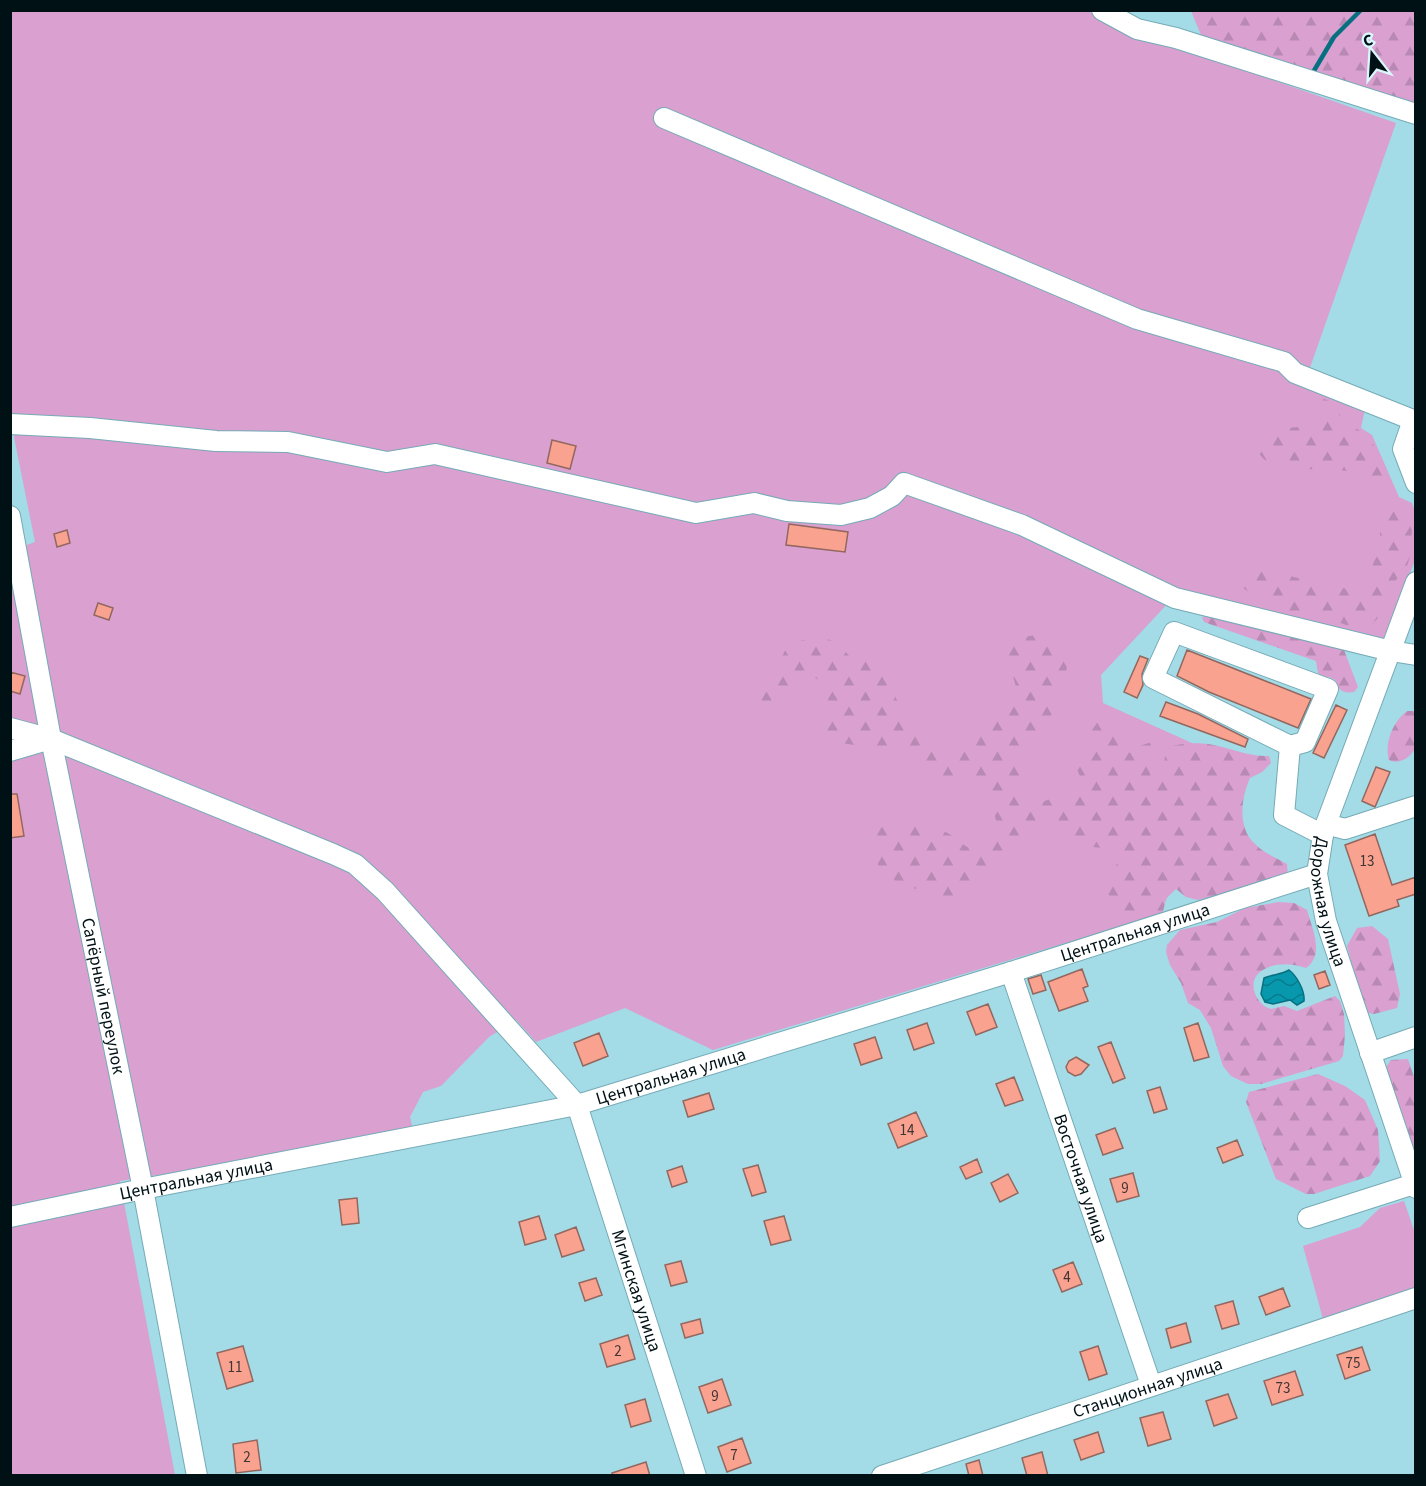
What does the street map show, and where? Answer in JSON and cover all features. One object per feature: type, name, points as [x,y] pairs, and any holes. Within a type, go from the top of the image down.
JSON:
[{"type":"street","points":[[1102,10],[1137,29],[1176,38],[1416,114]]},
{"type":"street","points":[[664,118],[1137,319],[1284,362],[1295,373],[1414,420],[1403,449],[1416,483]]},
{"type":"street","points":[[10,424],[90,428],[216,441],[288,442],[387,462],[435,454],[696,513],[754,503],[787,511],[841,515],[870,508],[892,496],[904,483],[1022,525],[1175,598],[1391,651],[1416,655]]},
{"type":"street","name":"Сапёрный переулок","points":[[10,516],[51,739],[143,1189],[197,1476]]},
{"type":"street","name":"Дорожная улица","points":[[1415,1186],[1326,921],[1317,874],[1325,829],[1416,582]]},
{"type":"street","points":[[1174,632],[1328,689],[1305,742],[1290,746],[1153,678],[1174,632]]},
{"type":"street","points":[[10,728],[51,739],[355,864],[385,891],[577,1105]]},
{"type":"street","points":[[10,751],[51,739]]},
{"type":"street","points":[[1290,746],[1284,815],[1325,829],[1345,829],[1416,806]]},
{"type":"street","name":"Центральная улица","points":[[10,1216],[577,1105],[1011,972],[1317,874]]},
{"type":"street","name":"Восточная улица","points":[[1011,972],[1151,1385]]},
{"type":"street","points":[[1370,1053],[1416,1037]]},
{"type":"street","name":"Мгинская улица","points":[[577,1105],[696,1476]]},
{"type":"street","points":[[1308,1218],[1415,1186]]},
{"type":"street","name":"Станционная улица","points":[[882,1476],[1416,1298]]},
{"type":"green space","points":[[10,11],[1088,11],[1137,37],[1178,47],[1396,123],[1306,379],[1366,404],[1361,428],[1372,435],[1399,497],[1412,503],[1415,512],[1415,560],[1383,642],[1171,600],[1101,675],[1103,703],[1212,752],[1151,917],[713,1050],[625,1008],[536,1042],[516,1020],[489,1037],[441,1086],[423,1092],[410,1117],[414,1134],[120,1181],[175,1475],[11,1475],[10,551],[35,542],[10,417]]},
{"type":"green space","points":[[1191,11],[1415,11],[1415,107],[1301,72],[1201,35]]},
{"type":"green space","points":[[1324,399],[1335,405],[1343,424],[1361,431],[1370,440],[1379,458],[1383,478],[1377,480],[1337,470],[1293,468],[1267,461],[1259,454],[1259,443],[1268,433],[1313,424],[1317,419],[1314,407]]},
{"type":"green space","points":[[1395,505],[1401,509],[1412,526],[1411,553],[1407,566],[1386,593],[1377,619],[1372,624],[1346,625],[1333,620],[1291,612],[1260,599],[1243,588],[1241,581],[1243,574],[1254,569],[1280,572],[1347,589],[1360,587],[1369,576],[1380,543],[1380,517],[1383,510]]},
{"type":"green space","points":[[1210,616],[1344,650],[1358,687],[1354,692],[1342,690],[1337,686],[1335,680],[1329,677],[1323,678],[1318,673],[1316,661],[1204,622],[1202,617]]},
{"type":"green space","points":[[1037,635],[1060,648],[1066,657],[1067,669],[1048,722],[1037,736],[1025,740],[1017,789],[1024,801],[1029,804],[1039,803],[1081,789],[1083,783],[1075,765],[1101,718],[1117,719],[1126,724],[1121,744],[1123,751],[1129,753],[1139,746],[1152,742],[1156,756],[1150,775],[1156,778],[1163,774],[1166,747],[1171,746],[1203,743],[1253,755],[1269,756],[1271,763],[1262,772],[1250,778],[1244,794],[1243,821],[1245,830],[1255,844],[1266,853],[1287,864],[1288,877],[1198,900],[1186,897],[1176,889],[1167,899],[1158,917],[1148,921],[1140,920],[1124,912],[1111,900],[1107,885],[1119,859],[1110,849],[1069,844],[1053,824],[1043,823],[1029,828],[1004,859],[984,872],[965,900],[945,905],[938,894],[900,885],[879,866],[872,855],[869,842],[874,829],[913,824],[942,830],[972,849],[982,847],[998,833],[993,808],[979,785],[965,778],[937,779],[920,760],[906,752],[886,751],[836,740],[829,735],[826,729],[827,690],[821,682],[807,672],[792,676],[786,696],[782,700],[772,704],[757,702],[758,688],[776,668],[788,645],[815,638],[830,640],[837,643],[850,657],[867,660],[885,669],[897,701],[904,711],[914,720],[924,735],[945,749],[965,740],[983,719],[1011,702],[1017,690],[1006,653],[1010,639]]},
{"type":"green space","points":[[1407,711],[1415,711],[1416,746],[1412,754],[1405,759],[1389,760],[1388,747],[1391,733],[1398,720]]},
{"type":"green space","points":[[1279,902],[1294,903],[1307,910],[1316,941],[1315,956],[1306,968],[1282,964],[1271,966],[1260,972],[1254,982],[1255,994],[1261,1004],[1266,1007],[1271,1009],[1284,1006],[1297,1011],[1335,996],[1340,1001],[1344,1014],[1343,1056],[1339,1061],[1261,1084],[1248,1084],[1231,1076],[1223,1066],[1211,1028],[1200,1010],[1188,1003],[1181,983],[1170,965],[1166,952],[1167,945],[1180,930],[1217,922],[1245,908]]},
{"type":"green space","points":[[1372,926],[1388,939],[1400,994],[1397,1008],[1374,1014],[1364,1012],[1347,946],[1357,928]]},
{"type":"green space","points":[[1408,1059],[1415,1080],[1415,1153],[1386,1067],[1391,1060]]},
{"type":"green space","points":[[1318,1074],[1345,1086],[1365,1100],[1378,1130],[1380,1161],[1370,1176],[1314,1194],[1306,1194],[1276,1179],[1246,1102],[1249,1092]]},
{"type":"green space","points":[[1404,1201],[1415,1233],[1415,1289],[1323,1319],[1303,1246],[1360,1227],[1380,1208]]},
{"type":"water","points":[[1289,970],[1300,984],[1304,1001],[1297,1005],[1290,1000],[1273,1004],[1265,1002],[1261,994],[1264,978]]},
{"type":"building","points":[[552,440],[576,446],[570,469],[547,463]]},
{"type":"building","points":[[789,524],[848,532],[845,552],[786,545]]},
{"type":"building","points":[[67,530],[70,543],[57,547],[54,534]]},
{"type":"building","points":[[98,603],[113,608],[109,620],[94,615]]},
{"type":"building","points":[[1187,650],[1311,699],[1298,728],[1209,692],[1177,676]]},
{"type":"building","points":[[1140,656],[1148,659],[1142,674],[1143,685],[1137,698],[1124,692]]},
{"type":"building","points":[[10,672],[25,676],[20,694],[10,691]]},
{"type":"building","points":[[1166,702],[1198,714],[1248,739],[1245,747],[1160,716]]},
{"type":"building","points":[[1336,705],[1347,710],[1324,758],[1313,753]]},
{"type":"building","points":[[1376,767],[1390,772],[1375,807],[1362,801]]},
{"type":"building","points":[[10,794],[17,794],[24,836],[10,838]]},
{"type":"building","points":[[1375,834],[1392,885],[1416,877],[1416,894],[1397,900],[1399,906],[1369,916],[1345,845]]},
{"type":"building","points":[[1082,969],[1088,986],[1083,988],[1088,1001],[1059,1011],[1048,982]]},
{"type":"building","points":[[1325,971],[1330,985],[1319,989],[1314,975]]},
{"type":"building","points":[[1041,975],[1046,990],[1033,994],[1028,979]]},
{"type":"building","points":[[988,1004],[997,1027],[976,1035],[967,1012]]},
{"type":"building","points":[[927,1023],[934,1043],[914,1050],[907,1030]]},
{"type":"building","points":[[1198,1023],[1209,1057],[1194,1061],[1184,1028]]},
{"type":"building","points":[[599,1033],[608,1056],[583,1066],[574,1043]]},
{"type":"building","points":[[875,1037],[882,1058],[861,1065],[854,1044]]},
{"type":"building","points":[[1111,1042],[1125,1078],[1113,1083],[1098,1047]]},
{"type":"building","points":[[1076,1057],[1089,1065],[1081,1074],[1075,1076],[1068,1072],[1066,1067],[1069,1061]]},
{"type":"building","points":[[1014,1077],[1023,1100],[1005,1106],[996,1084]]},
{"type":"building","points":[[1160,1087],[1167,1109],[1154,1113],[1147,1091]]},
{"type":"building","points":[[709,1093],[714,1109],[688,1117],[683,1101]]},
{"type":"building","points":[[916,1112],[927,1136],[898,1148],[888,1124]]},
{"type":"building","points":[[1115,1128],[1123,1148],[1103,1155],[1096,1135]]},
{"type":"building","points":[[1237,1140],[1243,1155],[1223,1163],[1217,1148]]},
{"type":"building","points":[[977,1159],[982,1172],[966,1179],[960,1167]]},
{"type":"building","points":[[758,1165],[766,1192],[752,1196],[743,1169]]},
{"type":"building","points":[[682,1166],[687,1182],[672,1187],[667,1171]]},
{"type":"building","points":[[1133,1173],[1139,1196],[1117,1202],[1110,1179]]},
{"type":"building","points":[[1008,1174],[1018,1193],[1000,1202],[991,1183]]},
{"type":"building","points":[[357,1198],[359,1223],[342,1225],[339,1200]]},
{"type":"building","points":[[539,1216],[546,1239],[525,1245],[519,1222]]},
{"type":"building","points":[[784,1216],[791,1240],[771,1245],[764,1221]]},
{"type":"building","points":[[576,1227],[584,1250],[562,1257],[555,1235]]},
{"type":"building","points":[[681,1261],[687,1282],[671,1286],[665,1265]]},
{"type":"building","points":[[1073,1262],[1082,1284],[1062,1292],[1053,1270]]},
{"type":"building","points":[[596,1278],[602,1295],[585,1301],[579,1283]]},
{"type":"building","points":[[1283,1288],[1290,1306],[1266,1315],[1259,1297]]},
{"type":"building","points":[[1233,1301],[1239,1324],[1222,1329],[1215,1306]]},
{"type":"building","points":[[700,1319],[703,1333],[685,1338],[681,1324]]},
{"type":"building","points":[[1186,1323],[1191,1342],[1171,1348],[1166,1329]]},
{"type":"building","points":[[628,1335],[635,1359],[607,1367],[600,1344]]},
{"type":"building","points":[[243,1346],[253,1381],[227,1389],[217,1353]]},
{"type":"building","points":[[1098,1346],[1107,1374],[1089,1380],[1080,1352]]},
{"type":"building","points":[[1362,1347],[1370,1370],[1345,1379],[1337,1355]]},
{"type":"building","points":[[1295,1371],[1303,1395],[1272,1405],[1264,1381]]},
{"type":"building","points":[[722,1379],[731,1405],[708,1413],[699,1387]]},
{"type":"building","points":[[1228,1394],[1237,1418],[1214,1426],[1206,1401]]},
{"type":"building","points":[[645,1399],[651,1421],[631,1427],[625,1405]]},
{"type":"building","points":[[1163,1412],[1171,1439],[1148,1446],[1140,1418]]},
{"type":"building","points":[[1098,1432],[1104,1452],[1081,1460],[1074,1440]]},
{"type":"building","points":[[742,1438],[751,1463],[727,1472],[718,1447]]},
{"type":"building","points":[[257,1440],[261,1470],[236,1473],[233,1444]]},
{"type":"building","points":[[1042,1452],[1048,1476],[1027,1476],[1022,1458]]},
{"type":"building","points":[[979,1460],[983,1476],[969,1476],[966,1464]]},
{"type":"building","points":[[646,1462],[650,1476],[613,1476],[612,1473]]},
{"type":"waterway","points":[[1312,74],[1334,37],[1361,10]]}]
